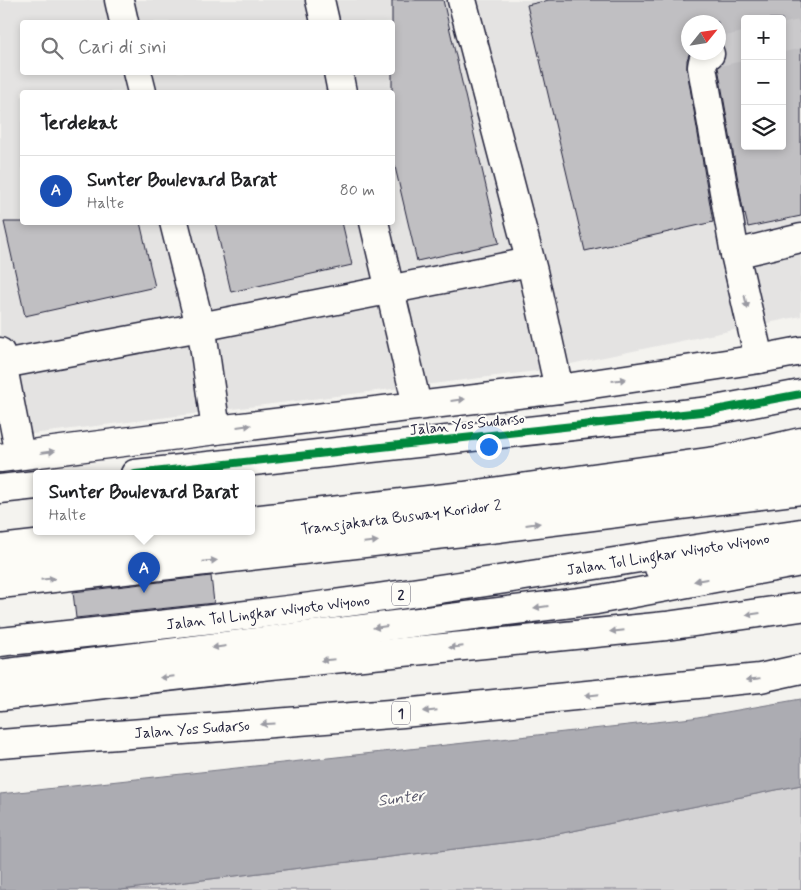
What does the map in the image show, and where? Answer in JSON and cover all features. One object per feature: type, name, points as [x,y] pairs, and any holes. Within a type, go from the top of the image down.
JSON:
[{"type":"main road","points":[[119,0],[124,20]]},
{"type":"main road","points":[[320,0],[325,20]]},
{"type":"main road","points":[[468,2],[536,283],[559,388]]},
{"type":"main road","points":[[703,60],[702,67],[735,254],[759,359]]},
{"type":"main road","points":[[138,75],[142,90]]},
{"type":"main road","points":[[339,75],[342,90]]},
{"type":"main road","points":[[175,225],[201,333],[216,430]]},
{"type":"main road","points":[[375,225],[417,405]]},
{"type":"main road","points":[[735,254],[801,238]]},
{"type":"main road","points":[[530,262],[390,289],[201,333],[1,358],[10,457],[559,388],[759,359],[801,351]]},
{"type":"main road","name":"Jalan Yos Sudarso","points":[[172,470],[710,411],[801,394]]},
{"type":"main road","points":[[255,520],[464,496],[722,460],[801,442]]},
{"type":"main road","points":[[464,496],[527,487],[684,472],[731,464],[801,446]]},
{"type":"main road","name":"Transjakarta Busway Koridor 2","points":[[0,566],[713,480],[801,466]]},
{"type":"main road","points":[[0,489],[33,485]]},
{"type":"main road","points":[[0,584],[498,528],[801,490]]},
{"type":"main road","name":"Jalan Tol Lingkar Wiyoto Wiyono","points":[[0,642],[125,630],[319,606],[543,574],[801,533]]},
{"type":"main road","points":[[0,549],[123,535]]},
{"type":"main road","points":[[0,650],[138,639],[345,614],[801,548]]},
{"type":"main road","points":[[0,674],[596,600],[801,562]]},
{"type":"main road","points":[[0,696],[262,666],[666,626],[801,607]]},
{"type":"main road","name":"Jalan Yos Sudarso","points":[[0,744],[403,713],[760,678],[801,669]]},
{"type":"shaded area","points":[[0,0],[801,0],[801,316],[537,371],[0,438]]},
{"type":"shaded area","points":[[801,785],[801,890],[121,890],[528,840]]},
{"type":"water","name":"Sunter","points":[[801,699],[801,785],[528,840],[121,890],[0,890],[0,794],[692,718]]},
{"type":"building","points":[[392,0],[443,0],[499,243],[417,261],[395,167],[395,90],[392,90],[392,75],[395,75],[395,20],[392,20]]},
{"type":"building","points":[[549,0],[801,0],[801,216],[748,227],[744,215],[718,67],[723,60],[726,60],[726,15],[681,15],[681,60],[687,60],[687,70],[713,222],[585,251],[527,5]]},
{"type":"building","points":[[4,222],[20,222],[20,225],[141,225],[155,287],[25,316]]},
{"type":"building","points":[[216,225],[343,225],[352,265],[231,292]]},
{"type":"building","points":[[211,576],[214,603],[76,618],[73,592]]},
{"type":"tunnel","points":[[786,37],[801,34]]},
{"type":"tunnel","points":[[726,50],[741,47]]},
{"type":"cycle path","points":[[172,470],[710,411],[801,394]]},
{"type":"place","name":"Sunter Boulevard Barat","points":[[144,593]]}]
